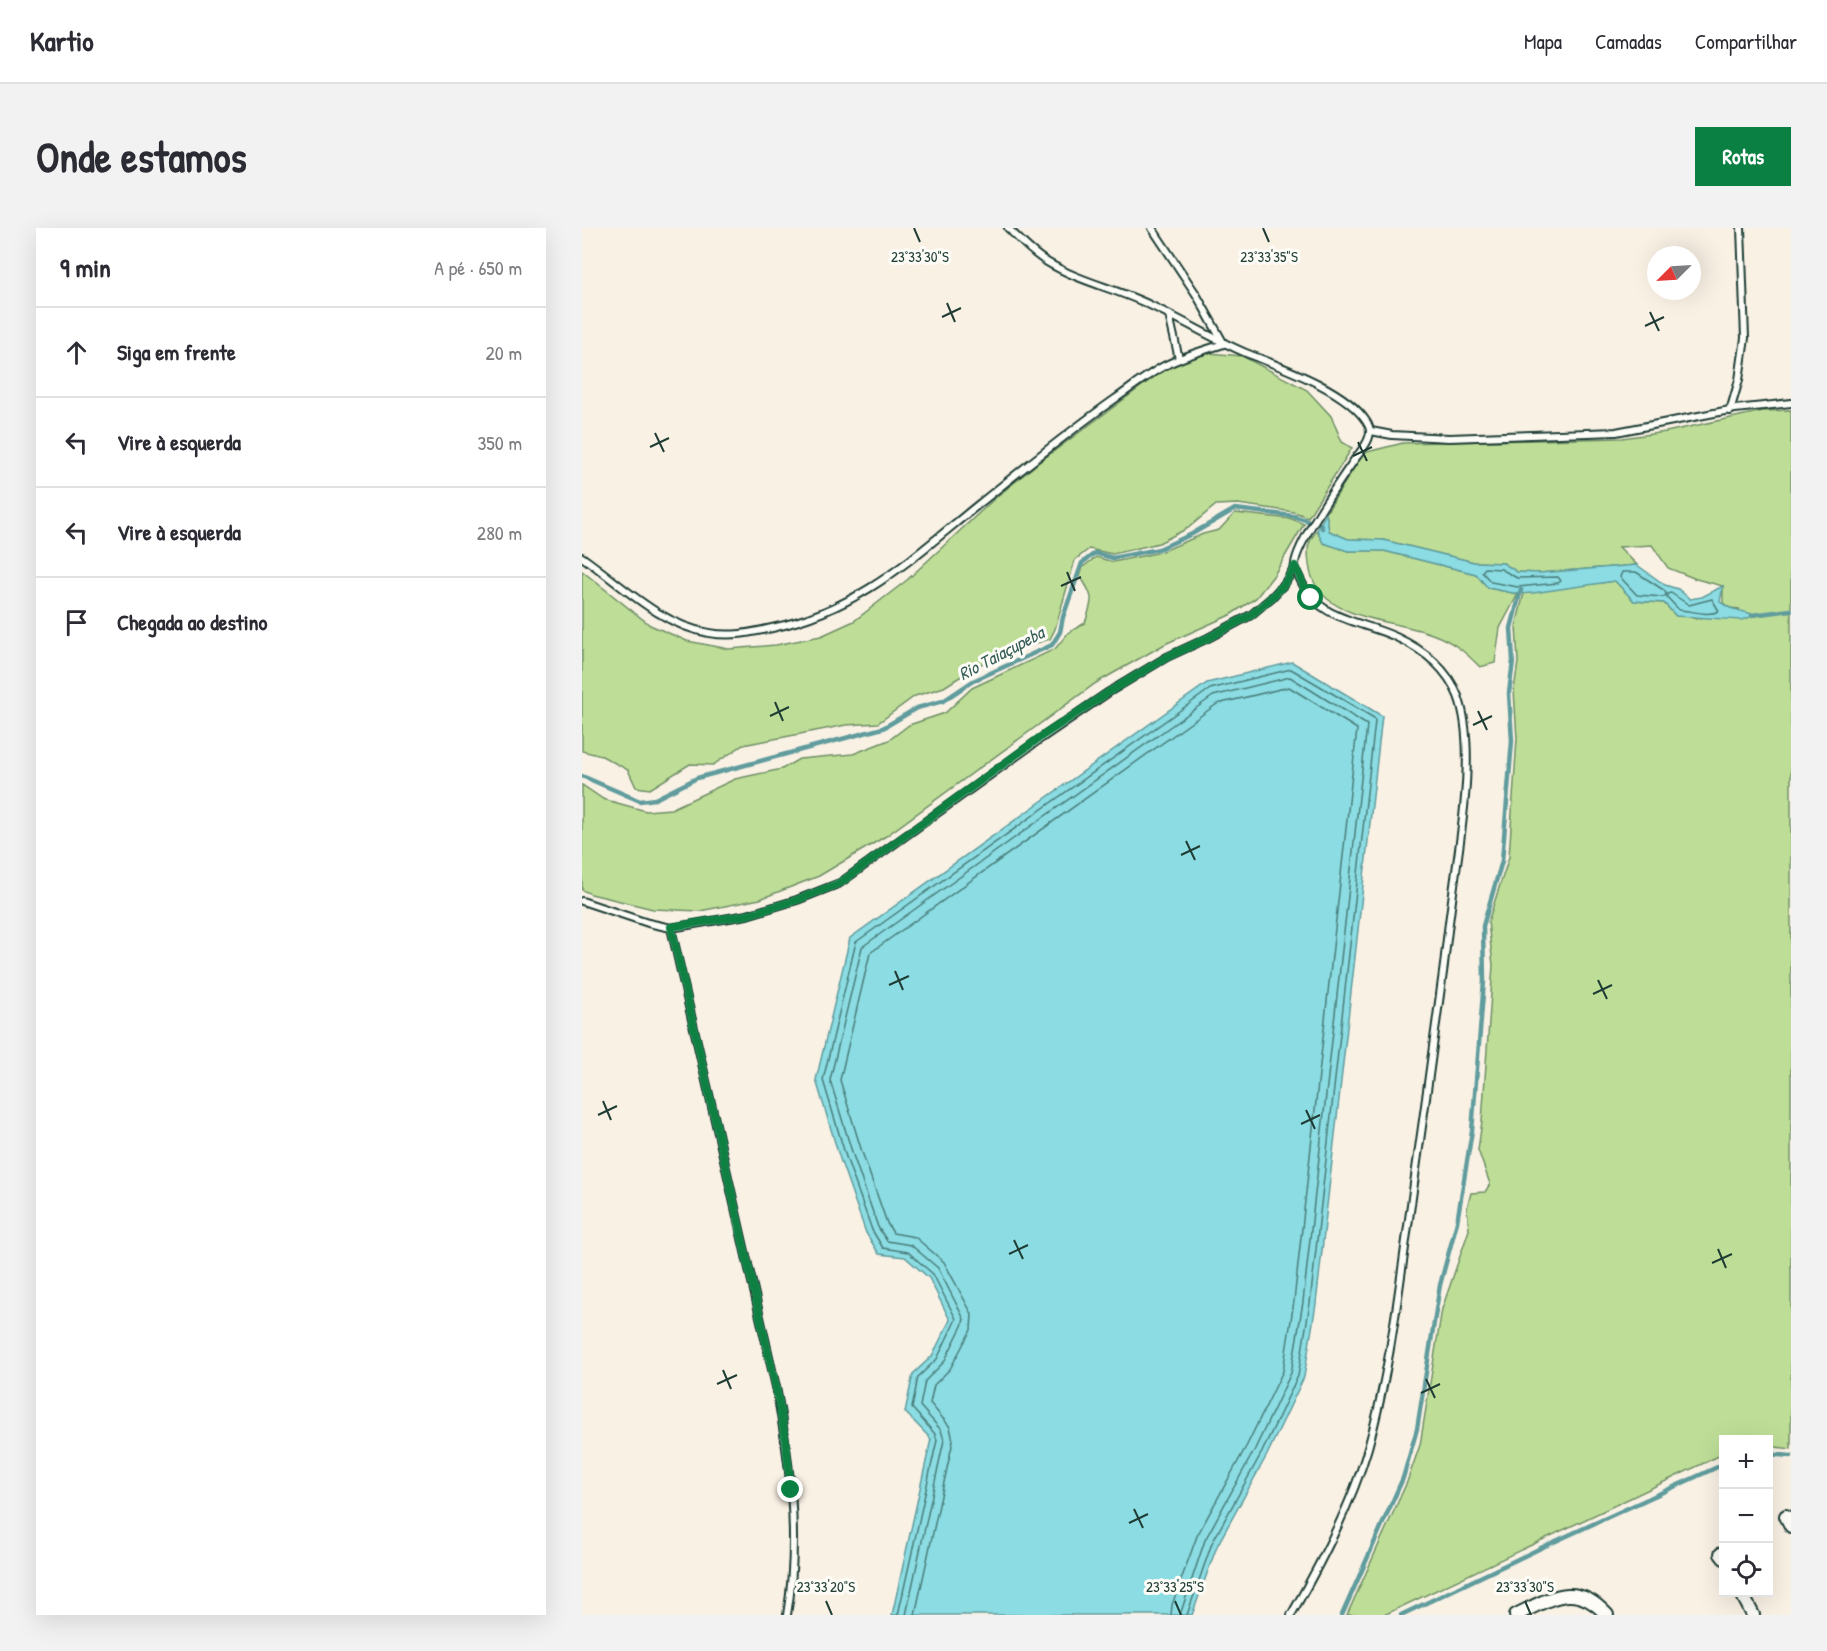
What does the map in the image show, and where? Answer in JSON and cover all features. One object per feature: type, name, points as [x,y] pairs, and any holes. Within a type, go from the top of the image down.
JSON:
[{"type":"street","points":[[1516,1615],[1560,1595],[1572,1595],[1585,1596],[1607,1615]]},
{"type":"street","points":[[1743,1597],[1753,1615]]},
{"type":"lane","points":[[582,901],[648,923],[671,927],[747,915],[797,900],[840,883],[1042,736],[1167,657],[1251,615],[1285,583],[1295,566],[1296,557],[1320,514],[1369,441],[1371,431],[1368,422],[1352,406],[1326,388],[1224,344],[1149,304],[1064,272],[1043,260],[1008,228]]},
{"type":"lane","points":[[1152,228],[1196,294],[1224,344]]},
{"type":"lane","points":[[1730,411],[1739,380],[1745,338],[1741,228]]},
{"type":"lane","points":[[1169,315],[1179,359]]},
{"type":"lane","points":[[582,556],[634,596],[672,621],[708,633],[737,635],[796,623],[848,602],[885,580],[1078,425],[1164,366],[1224,344]]},
{"type":"lane","points":[[1371,431],[1392,435],[1449,438],[1616,432],[1730,411],[1791,404]]},
{"type":"lane","points":[[1291,1615],[1327,1548],[1366,1453],[1386,1369],[1399,1298],[1426,1105],[1460,841],[1467,759],[1461,708],[1456,692],[1434,661],[1394,636],[1345,619],[1322,608],[1305,589],[1295,566]]},
{"type":"lane","points":[[671,927],[776,1387],[786,1443],[793,1542],[787,1615]]},
{"type":"green space","points":[[1209,353],[1242,356],[1307,390],[1331,416],[1342,442],[1352,448],[1308,517],[1294,512],[1238,504],[1216,505],[1188,528],[1159,543],[1113,554],[1089,549],[1075,560],[1050,639],[1005,653],[979,665],[944,687],[915,696],[878,723],[846,725],[743,745],[713,765],[690,764],[650,789],[636,787],[628,770],[602,756],[582,751],[582,571],[650,625],[687,641],[729,649],[776,645],[821,636],[854,621],[907,580],[993,500],[1038,463],[1173,363]]},
{"type":"green space","points":[[1791,410],[1791,1449],[1773,1447],[1773,1435],[1719,1435],[1719,1456],[1384,1615],[1347,1615],[1407,1482],[1420,1445],[1442,1309],[1469,1230],[1467,1208],[1471,1193],[1485,1192],[1490,1184],[1478,1150],[1493,965],[1488,922],[1509,857],[1517,739],[1514,690],[1518,662],[1516,626],[1524,593],[1615,581],[1634,601],[1664,603],[1676,616],[1696,619],[1740,609],[1730,608],[1723,603],[1723,586],[1668,568],[1652,545],[1619,547],[1637,565],[1539,573],[1517,572],[1503,563],[1474,562],[1383,540],[1348,539],[1329,531],[1326,513],[1363,453],[1403,443],[1622,438],[1666,432],[1763,411]]},
{"type":"green space","points":[[1235,513],[1292,519],[1304,524],[1274,575],[1256,598],[1230,615],[1165,644],[1096,683],[886,836],[819,876],[760,899],[700,911],[653,909],[582,890],[582,785],[603,799],[646,811],[671,809],[735,779],[782,769],[799,759],[853,754],[889,740],[909,725],[945,713],[972,688],[1055,649],[1068,633],[1085,623],[1091,599],[1080,576],[1083,567],[1096,557],[1113,562],[1161,552],[1203,534],[1219,530]]},
{"type":"green space","points":[[1317,530],[1323,543],[1348,551],[1384,551],[1476,574],[1488,588],[1518,594],[1500,628],[1495,663],[1480,667],[1447,640],[1357,614],[1339,607],[1325,597],[1314,583],[1309,564],[1308,546]]},
{"type":"water","points":[[1326,513],[1329,531],[1348,539],[1383,540],[1474,562],[1503,563],[1517,572],[1539,573],[1637,565],[1665,585],[1678,589],[1690,599],[1702,597],[1723,586],[1720,602],[1730,608],[1756,615],[1742,620],[1676,616],[1664,603],[1634,601],[1615,581],[1518,594],[1488,588],[1476,574],[1384,551],[1348,551],[1323,543],[1317,530]]},
{"type":"water","points":[[1292,662],[1382,716],[1316,1304],[1304,1377],[1267,1455],[1217,1546],[1192,1615],[892,1615],[931,1439],[905,1412],[913,1374],[932,1356],[950,1320],[929,1278],[905,1257],[879,1254],[866,1233],[816,1080],[850,938],[1207,683]]},
{"type":"waterway","name":"Rio Taiaçupeba","points":[[582,776],[640,801],[655,799],[697,778],[883,728],[917,708],[943,701],[973,681],[1052,645],[1060,632],[1082,563],[1095,553],[1113,558],[1159,549],[1192,534],[1235,509],[1293,516],[1321,525],[1322,528]]},
{"type":"waterway","points":[[1342,1615],[1403,1478],[1417,1429],[1440,1285],[1457,1222],[1472,1131],[1484,981],[1483,926],[1502,861],[1512,741],[1509,693],[1513,661],[1511,628],[1521,590]]},
{"type":"waterway","name":"Rio Taiaçupeba","points":[[1752,615],[1791,610]]},
{"type":"waterway","points":[[1773,1454],[1791,1456]]},
{"type":"waterway","points":[[1401,1615],[1719,1466]]},
{"type":"route","points":[[791,1490],[786,1443],[776,1387],[671,927],[747,915],[797,900],[840,883],[1042,736],[1109,692],[1167,657],[1251,615],[1285,583],[1295,566],[1311,598]]}]
